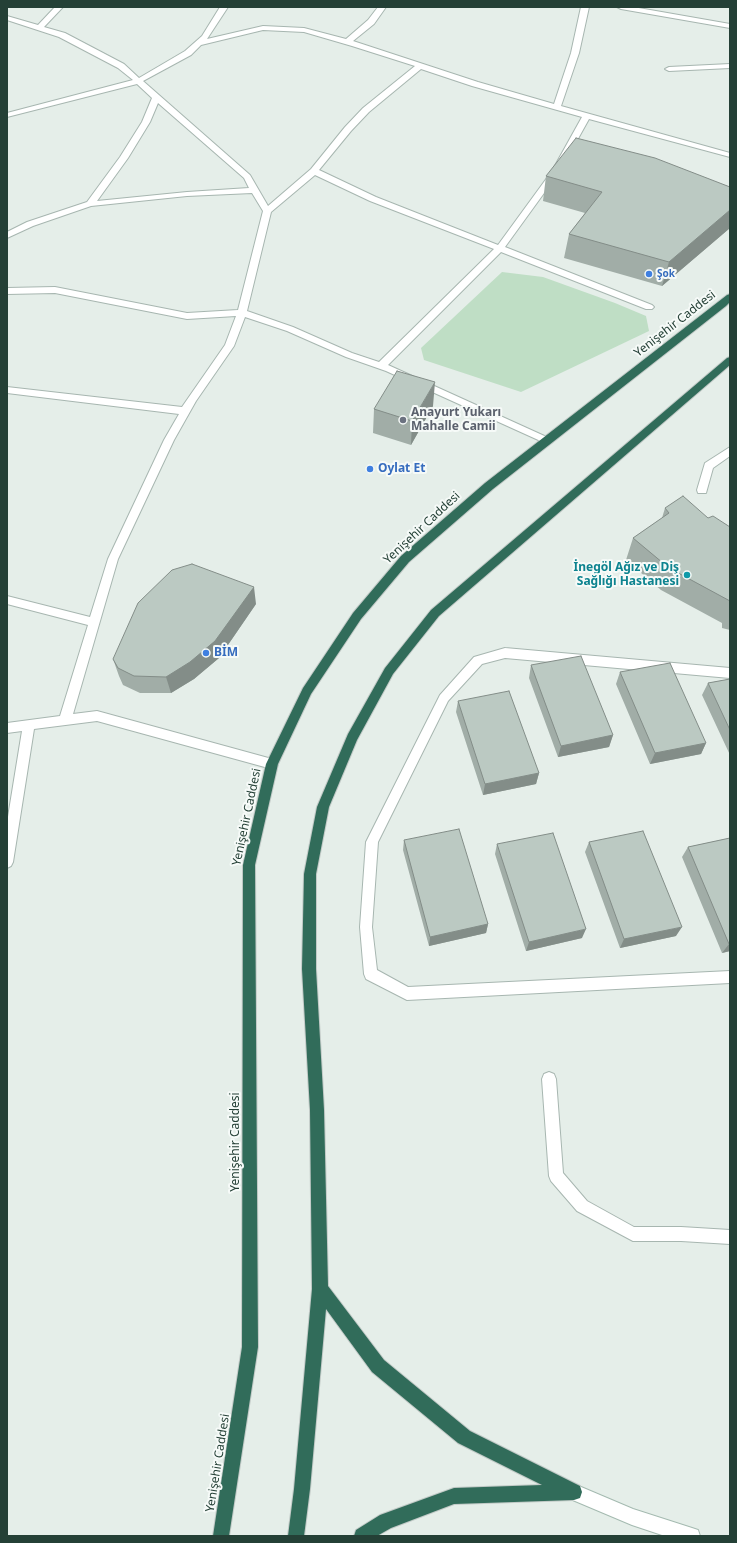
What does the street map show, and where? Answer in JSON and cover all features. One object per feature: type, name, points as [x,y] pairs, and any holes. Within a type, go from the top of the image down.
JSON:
[{"type":"highway","name":"Yenişehir Caddesi","points":[[221,1536],[250,1347],[249,865],[272,764],[307,691],[357,616],[405,560],[489,486],[718,308],[730,297]]},
{"type":"highway","points":[[296,1536],[302,1489],[320,1289],[317,1110],[309,969],[310,874],[323,807],[352,738],[389,671],[435,613],[730,360]]},
{"type":"highway","points":[[320,1289],[378,1366],[464,1437],[574,1492]]},
{"type":"highway","points":[[362,1536],[386,1521],[454,1496],[574,1492]]},
{"type":"street","points":[[39,28],[59,7]]},
{"type":"street","points":[[7,115],[138,81],[188,53],[205,37],[224,7]]},
{"type":"street","points":[[347,42],[371,22],[382,7]]},
{"type":"street","points":[[557,107],[575,53],[585,7]]},
{"type":"street","points":[[620,7],[730,26]]},
{"type":"street","points":[[7,18],[62,35],[121,66],[247,177],[267,210]]},
{"type":"street","points":[[196,44],[263,28],[304,30],[347,42],[475,84],[586,116],[730,154]]},
{"type":"street","points":[[65,720],[114,559],[169,440],[192,400],[230,346],[242,313],[267,210],[314,171],[348,129],[366,110],[420,66]]},
{"type":"street","points":[[669,69],[730,66]]},
{"type":"street","points":[[90,204],[124,158],[146,122],[156,98]]},
{"type":"street","points":[[381,366],[499,249],[556,171],[586,116]]},
{"type":"street","points":[[314,171],[373,199],[649,306]]},
{"type":"street","points":[[7,235],[30,224],[90,204],[188,194],[254,190]]},
{"type":"street","points":[[7,291],[55,290],[187,316],[242,313],[290,330],[349,356],[381,366],[548,441]]},
{"type":"street","points":[[7,390],[185,412]]},
{"type":"street","points":[[702,490],[709,466],[730,451]]},
{"type":"street","points":[[7,600],[94,622]]},
{"type":"street","points":[[730,673],[505,653],[478,660],[444,698],[372,842],[366,927],[371,974],[407,994],[730,977]]},
{"type":"street","points":[[7,728],[97,716],[272,764]]},
{"type":"street","points":[[7,862],[29,724]]},
{"type":"street","points":[[549,1079],[556,1176],[582,1206],[633,1234],[681,1234],[730,1237]]},
{"type":"street","points":[[574,1492],[632,1517],[692,1536]]},
{"type":"green space","points":[[502,272],[543,277],[615,303],[646,316],[649,331],[521,392],[424,360],[421,348]]},
{"type":"building","points":[[576,138],[655,158],[730,187],[730,210],[669,262],[569,234],[602,192],[546,176]]},
{"type":"building","points":[[397,371],[435,382],[412,421],[374,409]]},
{"type":"building","points":[[683,496],[708,518],[713,516],[730,527],[730,601],[669,568],[633,538],[669,513],[665,508]]},
{"type":"building","points":[[192,564],[254,587],[215,641],[190,662],[166,677],[134,676],[118,668],[113,659],[138,603],[172,570]]},
{"type":"building","points":[[581,656],[613,735],[561,746],[531,665]]},
{"type":"building","points":[[670,663],[706,743],[655,753],[620,672]]},
{"type":"building","points":[[730,679],[730,730],[708,683]]},
{"type":"building","points":[[509,691],[539,773],[485,784],[458,701]]},
{"type":"building","points":[[459,829],[488,924],[430,937],[404,840]]},
{"type":"building","points":[[643,831],[682,927],[624,939],[589,842]]},
{"type":"building","points":[[553,833],[586,929],[529,942],[497,844]]},
{"type":"building","points":[[730,838],[730,944],[729,944],[688,847]]},
{"type":"place","name":"Şok","points":[[649,274]]},
{"type":"place","name":"Anayurt Yukarı Mahalle Camii","points":[[403,420]]},
{"type":"place","name":"Oylat Et","points":[[370,469]]},
{"type":"place","name":"İnegöl Ağız ve Diş Sağlığı Hastanesi","points":[[687,575]]},
{"type":"place","name":"BİM","points":[[206,653]]}]
